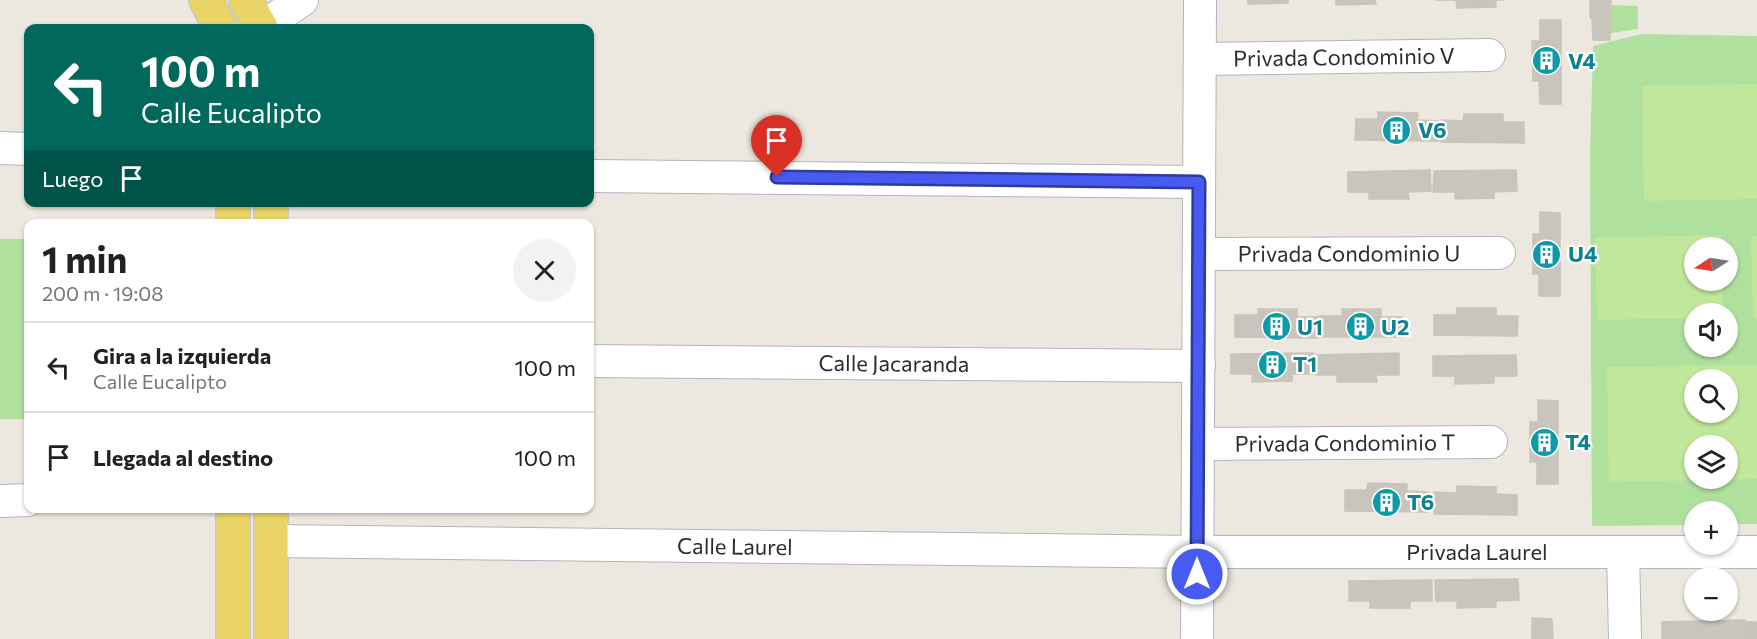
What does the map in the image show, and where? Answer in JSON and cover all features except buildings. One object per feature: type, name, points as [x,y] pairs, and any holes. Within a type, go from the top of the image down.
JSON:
[{"type":"main road","points":[[206,0],[218,24]]},
{"type":"main road","points":[[246,0],[259,24]]},
{"type":"main road","points":[[233,513],[233,639]]},
{"type":"main road","points":[[271,513],[271,639]]},
{"type":"street","points":[[267,24],[302,0]]},
{"type":"street","points":[[1197,639],[1200,0]]},
{"type":"street","name":"Privada Condominio V","points":[[1200,59],[1489,55]]},
{"type":"street","points":[[0,148],[24,149]]},
{"type":"street","points":[[594,176],[1199,182]]},
{"type":"street","name":"Privada Condominio U","points":[[1199,254],[1499,253]]},
{"type":"street","name":"Calle Jacaranda","points":[[594,361],[1198,366]]},
{"type":"street","name":"Privada Condominio T","points":[[1198,444],[1491,442]]},
{"type":"street","points":[[0,501],[24,500]]},
{"type":"street","name":"Calle Laurel","points":[[271,541],[1197,552]]},
{"type":"street","name":"Privada Laurel","points":[[1197,552],[1757,552]]},
{"type":"street","points":[[1623,552],[1625,639]]},
{"type":"green space","points":[[1611,5],[1638,6],[1638,29],[1611,33]]},
{"type":"green space","points":[[1641,34],[1757,36],[1757,524],[1738,524],[1738,501],[1684,501],[1684,525],[1592,526],[1590,157],[1593,46]]},
{"type":"green space","points":[[1757,84],[1757,199],[1644,201],[1642,86]]},
{"type":"green space","points":[[1721,235],[1721,237],[1684,237],[1684,291],[1722,291],[1723,303],[1684,303],[1684,318],[1597,320],[1595,238]]},
{"type":"green space","points":[[1757,236],[1757,318],[1753,318],[1751,237]]},
{"type":"green space","points":[[0,239],[24,239],[24,419],[0,419]]},
{"type":"green space","points":[[1757,365],[1757,479],[1738,479],[1738,435],[1684,435],[1684,480],[1609,482],[1607,367]]},
{"type":"place","name":"V4","points":[[1547,61]]},
{"type":"place","name":"V6","points":[[1397,130]]},
{"type":"place","name":"U4","points":[[1547,254]]},
{"type":"place","name":"U1","points":[[1276,327]]},
{"type":"place","name":"U2","points":[[1360,327]]},
{"type":"place","name":"T1","points":[[1272,364]]},
{"type":"place","name":"T4","points":[[1544,442]]},
{"type":"place","name":"T6","points":[[1386,502]]},
{"type":"route","points":[[777,177],[1199,182],[1197,574]]}]
